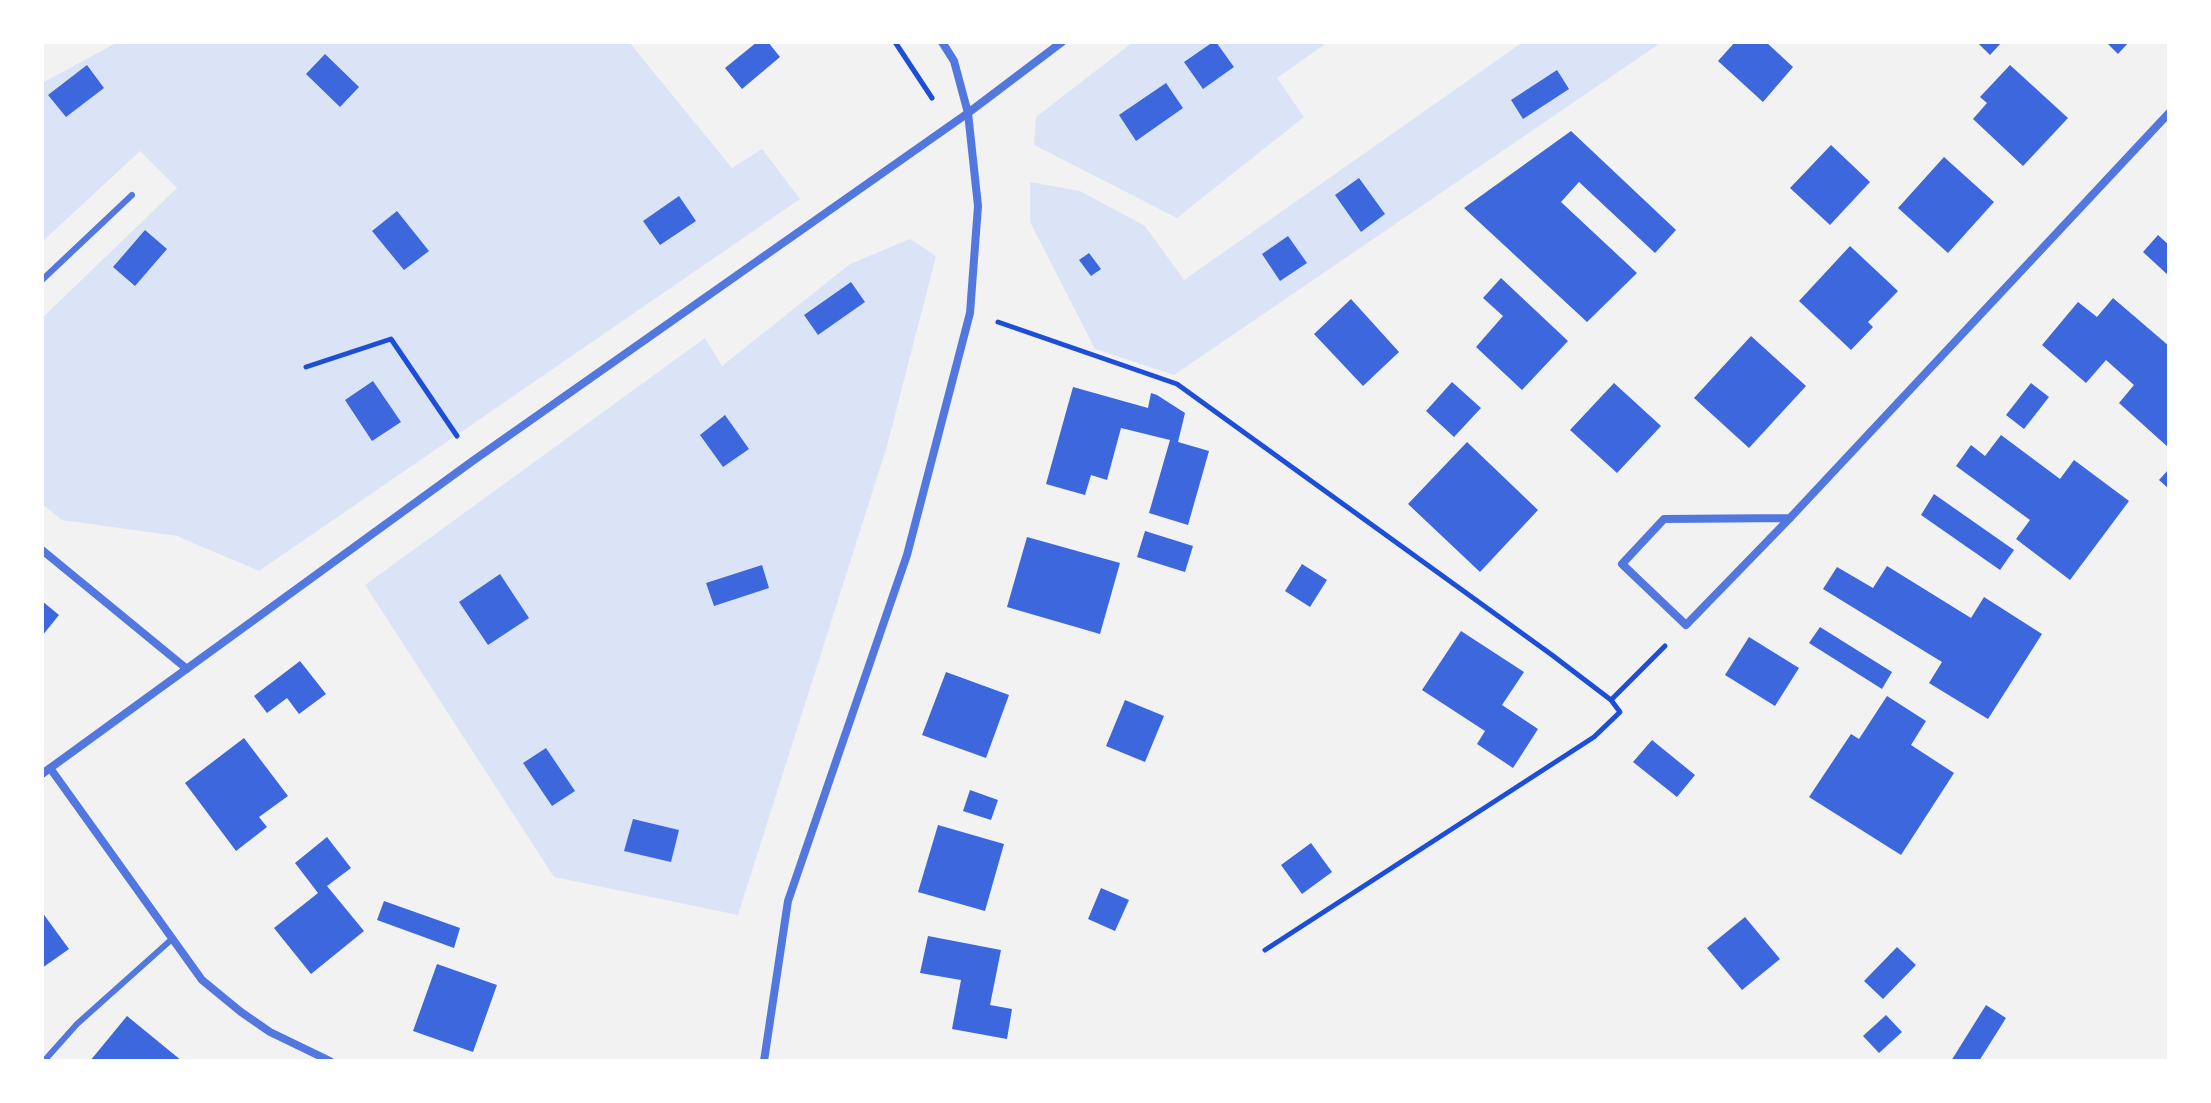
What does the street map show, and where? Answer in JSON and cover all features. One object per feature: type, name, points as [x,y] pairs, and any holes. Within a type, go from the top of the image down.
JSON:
[{"type":"street","points":[[764,1061],[788,901],[907,555],[970,313],[978,206],[968,113],[954,61],[942,42]]},
{"type":"street","points":[[42,774],[474,460],[968,113],[1062,42]]},
{"type":"street","points":[[1790,518],[1664,519],[1622,564],[1686,625],[1790,518],[2169,113]]},
{"type":"street","points":[[42,550],[187,669]]},
{"type":"street","points":[[50,768],[202,980],[270,1032],[330,1061]]},
{"type":"lane","points":[[42,280],[132,195]]},
{"type":"lane","points":[[44,1061],[77,1024],[172,939]]},
{"type":"path","points":[[895,42],[949,126]]},
{"type":"path","points":[[970,313],[1177,384],[1526,636],[1611,700],[1620,712],[1594,737],[1265,950]]},
{"type":"path","points":[[306,367],[391,339],[474,460]]},
{"type":"path","points":[[1611,700],[1686,625]]},
{"type":"shaded area","points":[[118,42],[629,42],[732,168],[762,149],[800,199],[259,571],[177,536],[62,520],[42,504],[42,318],[177,188],[140,151],[42,242],[42,83]]},
{"type":"shaded area","points":[[1133,42],[1328,42],[1277,78],[1304,117],[1177,218],[1034,145],[1036,117]]},
{"type":"shaded area","points":[[1523,42],[1662,42],[1174,375],[1095,349],[1030,222],[1030,182],[1080,191],[1145,226],[1184,280]]},
{"type":"shaded area","points":[[910,239],[936,256],[887,446],[738,915],[554,877],[365,585],[705,338],[722,366],[850,264]]},
{"type":"building","points":[[757,42],[768,42],[780,57],[742,89],[725,68]]},
{"type":"building","points":[[1213,42],[1234,67],[1203,89],[1184,62]]},
{"type":"building","points":[[1735,42],[1766,42],[1793,67],[1763,102],[1718,61]]},
{"type":"building","points":[[1977,42],[2002,42],[1990,55]]},
{"type":"building","points":[[2106,42],[2129,42],[2118,54]]},
{"type":"building","points":[[325,54],[359,87],[340,107],[306,74]]},
{"type":"building","points":[[87,65],[104,88],[66,117],[48,95]]},
{"type":"building","points":[[2010,65],[2068,118],[2023,166],[1973,119],[1987,103],[1980,97]]},
{"type":"building","points":[[1557,70],[1569,89],[1523,119],[1511,100]]},
{"type":"building","points":[[1166,83],[1183,108],[1136,141],[1119,115]]},
{"type":"building","points":[[1571,131],[1676,230],[1655,253],[1579,182],[1561,202],[1637,273],[1587,322],[1464,208]]},
{"type":"building","points":[[1831,145],[1870,182],[1830,225],[1790,188]]},
{"type":"building","points":[[1944,157],[1994,202],[1948,253],[1898,208]]},
{"type":"building","points":[[1359,178],[1385,214],[1361,232],[1335,195]]},
{"type":"building","points":[[679,196],[696,221],[660,245],[643,221]]},
{"type":"building","points":[[397,211],[429,251],[404,270],[372,231]]},
{"type":"building","points":[[145,230],[167,249],[135,286],[113,267]]},
{"type":"building","points":[[2158,235],[2169,245],[2169,276],[2143,252]]},
{"type":"building","points":[[1288,236],[1307,263],[1280,281],[1262,254]]},
{"type":"building","points":[[1850,246],[1898,291],[1868,322],[1873,327],[1851,350],[1799,301]]},
{"type":"building","points":[[1089,253],[1101,269],[1091,276],[1079,260]]},
{"type":"building","points":[[1501,278],[1568,341],[1522,390],[1476,347],[1503,316],[1483,298]]},
{"type":"building","points":[[851,282],[865,302],[818,335],[804,315]]},
{"type":"building","points":[[2113,298],[2169,346],[2169,448],[2119,403],[2134,385],[2106,360],[2086,383],[2042,345],[2078,302],[2097,317]]},
{"type":"building","points":[[1351,299],[1399,352],[1363,386],[1314,334]]},
{"type":"building","points":[[1751,336],[1806,386],[1749,448],[1694,398]]},
{"type":"building","points":[[373,381],[401,422],[372,441],[345,400]]},
{"type":"building","points":[[1452,382],[1481,408],[1454,437],[1426,411]]},
{"type":"building","points":[[1614,383],[1661,426],[1617,473],[1570,430]]},
{"type":"building","points":[[2031,383],[2049,397],[2024,429],[2006,415]]},
{"type":"building","points":[[1073,387],[1148,408],[1151,393],[1185,413],[1178,442],[1209,451],[1188,525],[1149,513],[1170,440],[1121,428],[1107,480],[1091,475],[1085,495],[1046,484]]},
{"type":"building","points":[[725,415],[749,449],[723,467],[700,435]]},
{"type":"building","points":[[2001,435],[2060,479],[2074,460],[2129,501],[2070,580],[2016,539],[2030,520],[1956,466],[1971,445],[1985,456]]},
{"type":"building","points":[[1467,442],[1538,510],[1480,572],[1408,504]]},
{"type":"building","points":[[2169,469],[2169,489],[2159,480]]},
{"type":"building","points":[[1934,494],[2014,550],[2000,570],[1921,515]]},
{"type":"building","points":[[1145,531],[1193,546],[1185,572],[1137,557]]},
{"type":"building","points":[[1027,537],[1120,563],[1100,634],[1007,607]]},
{"type":"building","points":[[1302,564],[1327,580],[1310,607],[1285,591]]},
{"type":"building","points":[[762,565],[769,588],[714,606],[706,583]]},
{"type":"building","points":[[1887,566],[1971,618],[1984,597],[2042,634],[1988,719],[1929,683],[1942,662],[1823,589],[1837,567],[1873,588]]},
{"type":"building","points":[[500,574],[529,618],[488,645],[459,602]]},
{"type":"building","points":[[42,601],[59,615],[42,636]]},
{"type":"building","points":[[1820,627],[1892,672],[1882,689],[1809,643]]},
{"type":"building","points":[[1461,631],[1524,672],[1502,705],[1538,729],[1513,768],[1477,744],[1485,731],[1422,690]]},
{"type":"building","points":[[1749,637],[1799,668],[1775,706],[1725,675]]},
{"type":"building","points":[[300,661],[326,694],[299,714],[287,698],[267,713],[254,696]]},
{"type":"building","points":[[946,672],[1009,695],[986,758],[922,735]]},
{"type":"building","points":[[1887,696],[1926,721],[1911,745],[1954,773],[1901,855],[1809,797],[1851,734],[1859,739]]},
{"type":"building","points":[[1125,700],[1164,716],[1145,762],[1106,746]]},
{"type":"building","points":[[244,738],[288,796],[259,817],[267,827],[236,851],[185,783]]},
{"type":"building","points":[[1652,740],[1695,775],[1677,797],[1633,762]]},
{"type":"building","points":[[546,748],[575,791],[552,806],[523,763]]},
{"type":"building","points":[[970,790],[998,800],[991,820],[963,811]]},
{"type":"building","points":[[633,819],[679,830],[671,862],[624,851]]},
{"type":"building","points":[[938,825],[1004,844],[985,911],[918,892]]},
{"type":"building","points":[[327,837],[351,868],[327,886],[364,931],[311,974],[274,928],[318,893],[295,863]]},
{"type":"building","points":[[1311,843],[1332,872],[1302,894],[1281,865]]},
{"type":"building","points":[[1101,888],[1129,900],[1115,931],[1088,919]]},
{"type":"building","points":[[384,901],[460,928],[454,948],[377,920]]},
{"type":"building","points":[[42,912],[69,949],[42,968]]},
{"type":"building","points":[[1745,917],[1780,959],[1742,990],[1707,948]]},
{"type":"building","points":[[928,936],[1001,950],[990,1005],[1012,1009],[1007,1039],[952,1029],[961,980],[920,973]]},
{"type":"building","points":[[1897,947],[1916,965],[1883,999],[1864,981]]},
{"type":"building","points":[[437,964],[497,985],[473,1052],[413,1031]]},
{"type":"building","points":[[1986,1005],[2006,1018],[1979,1061],[1951,1061]]},
{"type":"building","points":[[1886,1015],[1902,1032],[1879,1053],[1863,1036]]},
{"type":"building","points":[[127,1016],[182,1061],[90,1061]]}]
